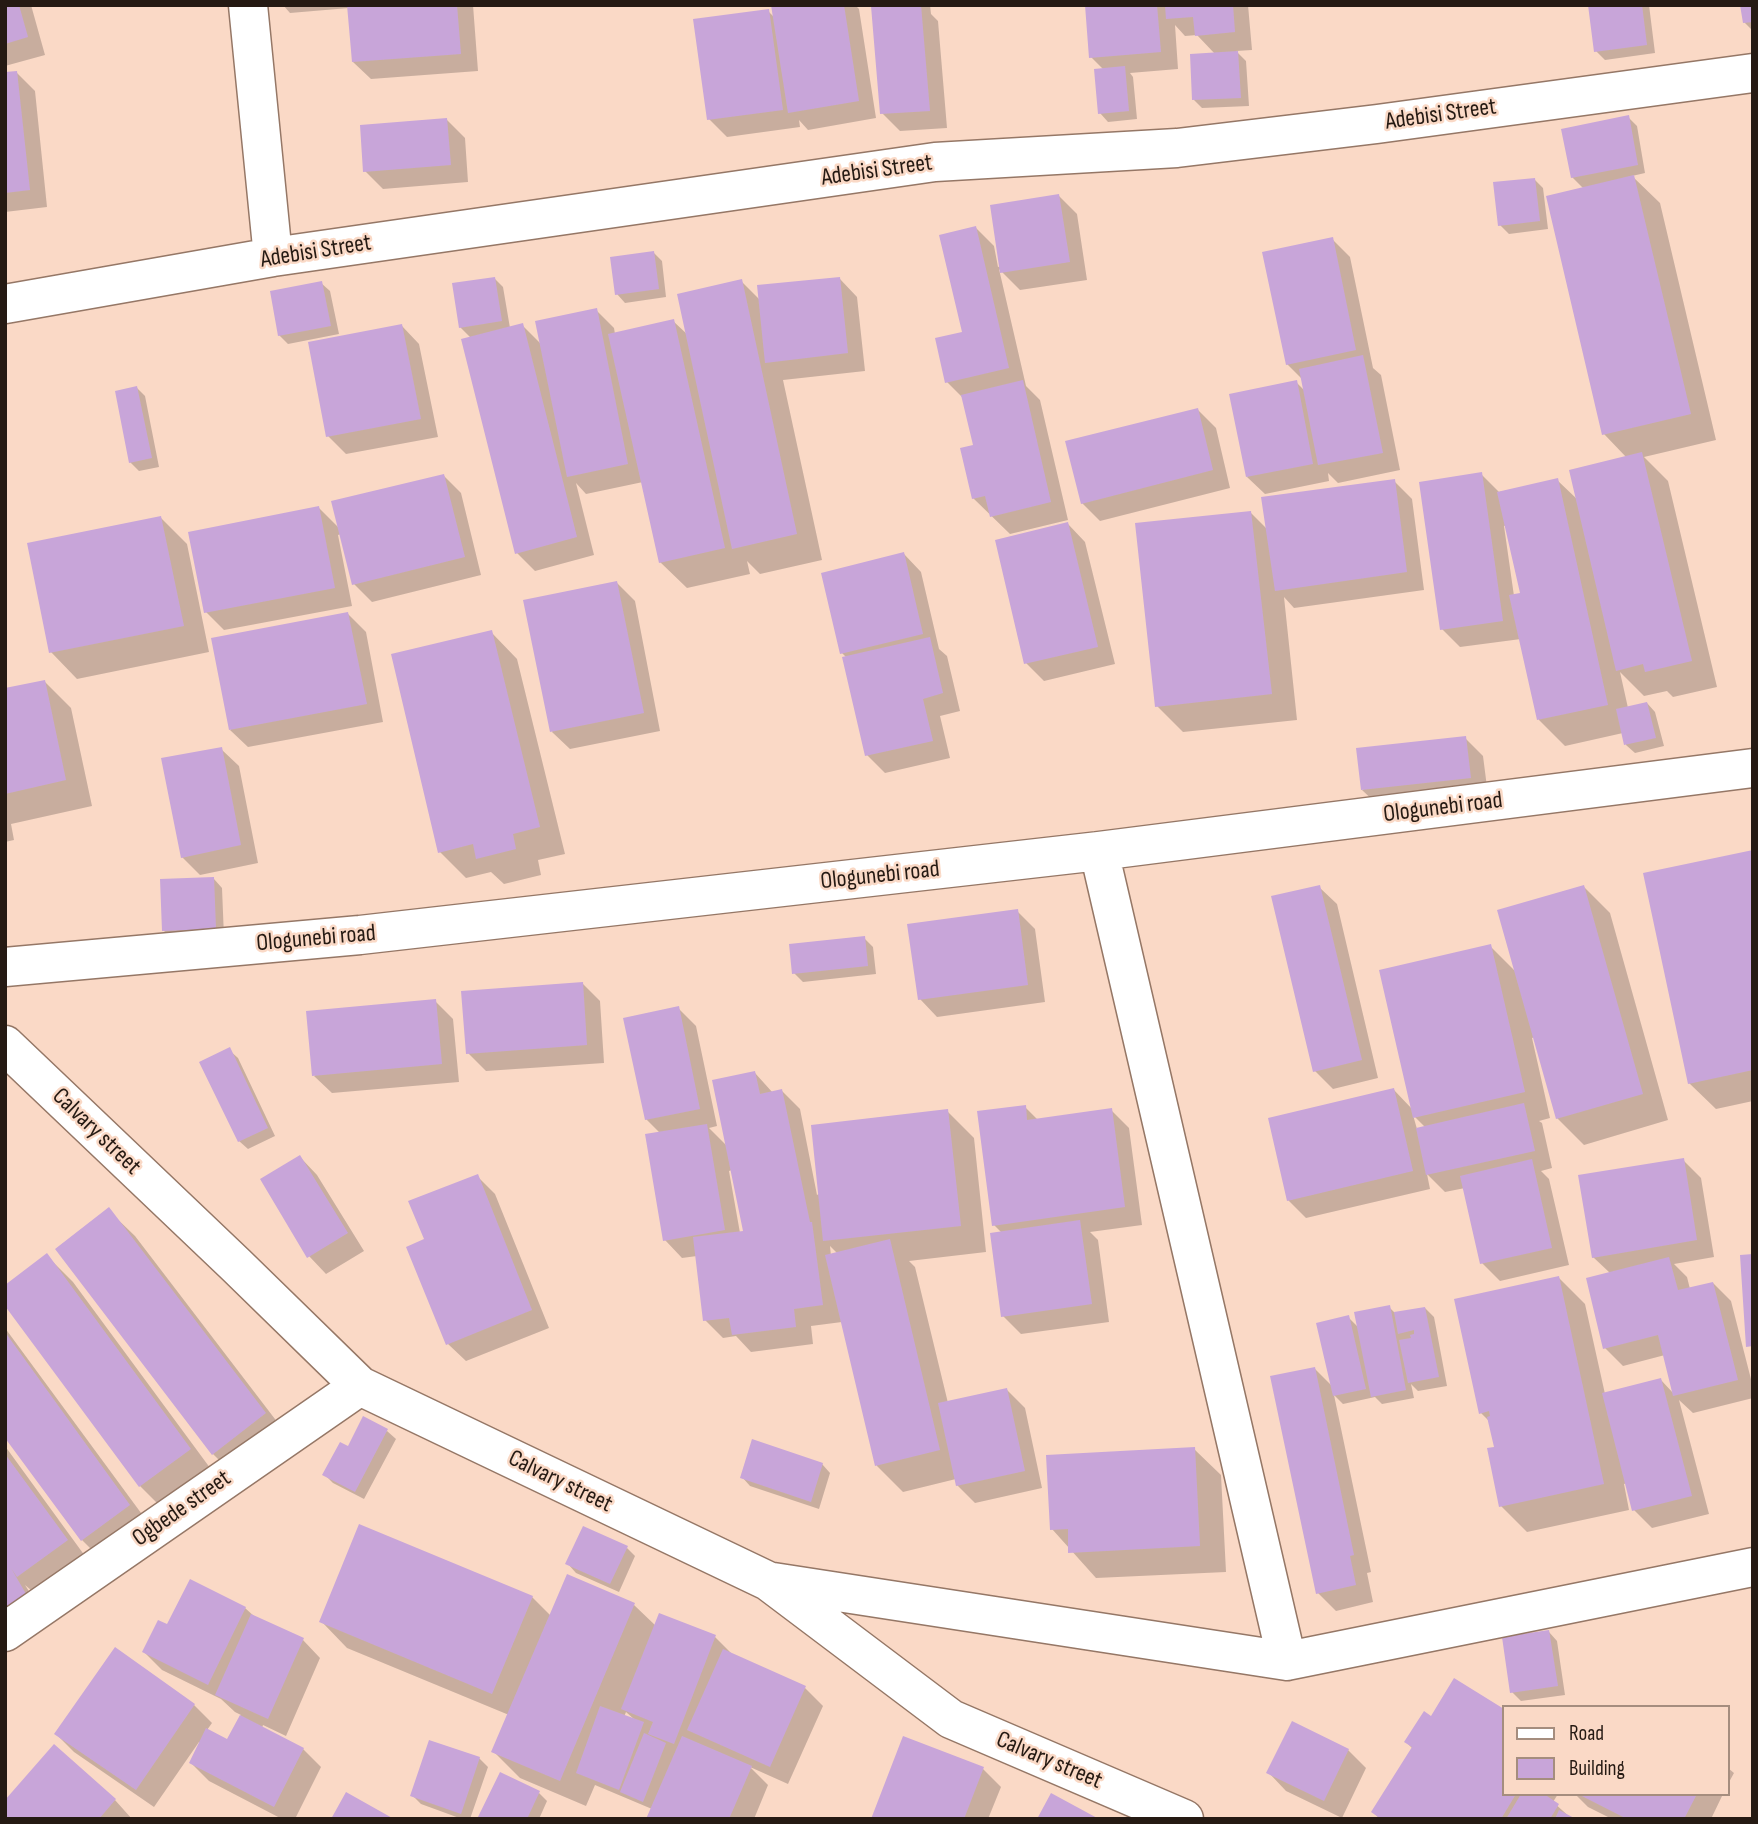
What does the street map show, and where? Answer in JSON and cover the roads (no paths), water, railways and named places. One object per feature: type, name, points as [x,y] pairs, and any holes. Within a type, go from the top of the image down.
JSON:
[{"type":"street","points":[[248,5],[273,257]]},
{"type":"street","name":"Adebisi Street","points":[[5,304],[273,257],[935,162],[1177,148],[1753,73]]},
{"type":"street","name":"Ologunebi road","points":[[5,967],[360,935],[1099,851],[1753,768]]},
{"type":"street","points":[[1099,851],[1287,1661]]},
{"type":"street","name":"Calvary street","points":[[5,1045],[359,1386],[768,1581],[951,1719],[1184,1819]]},
{"type":"street","name":"Ogbede street","points":[[5,1632],[359,1386]]},
{"type":"street","points":[[768,1581],[1287,1661],[1753,1567]]}]
